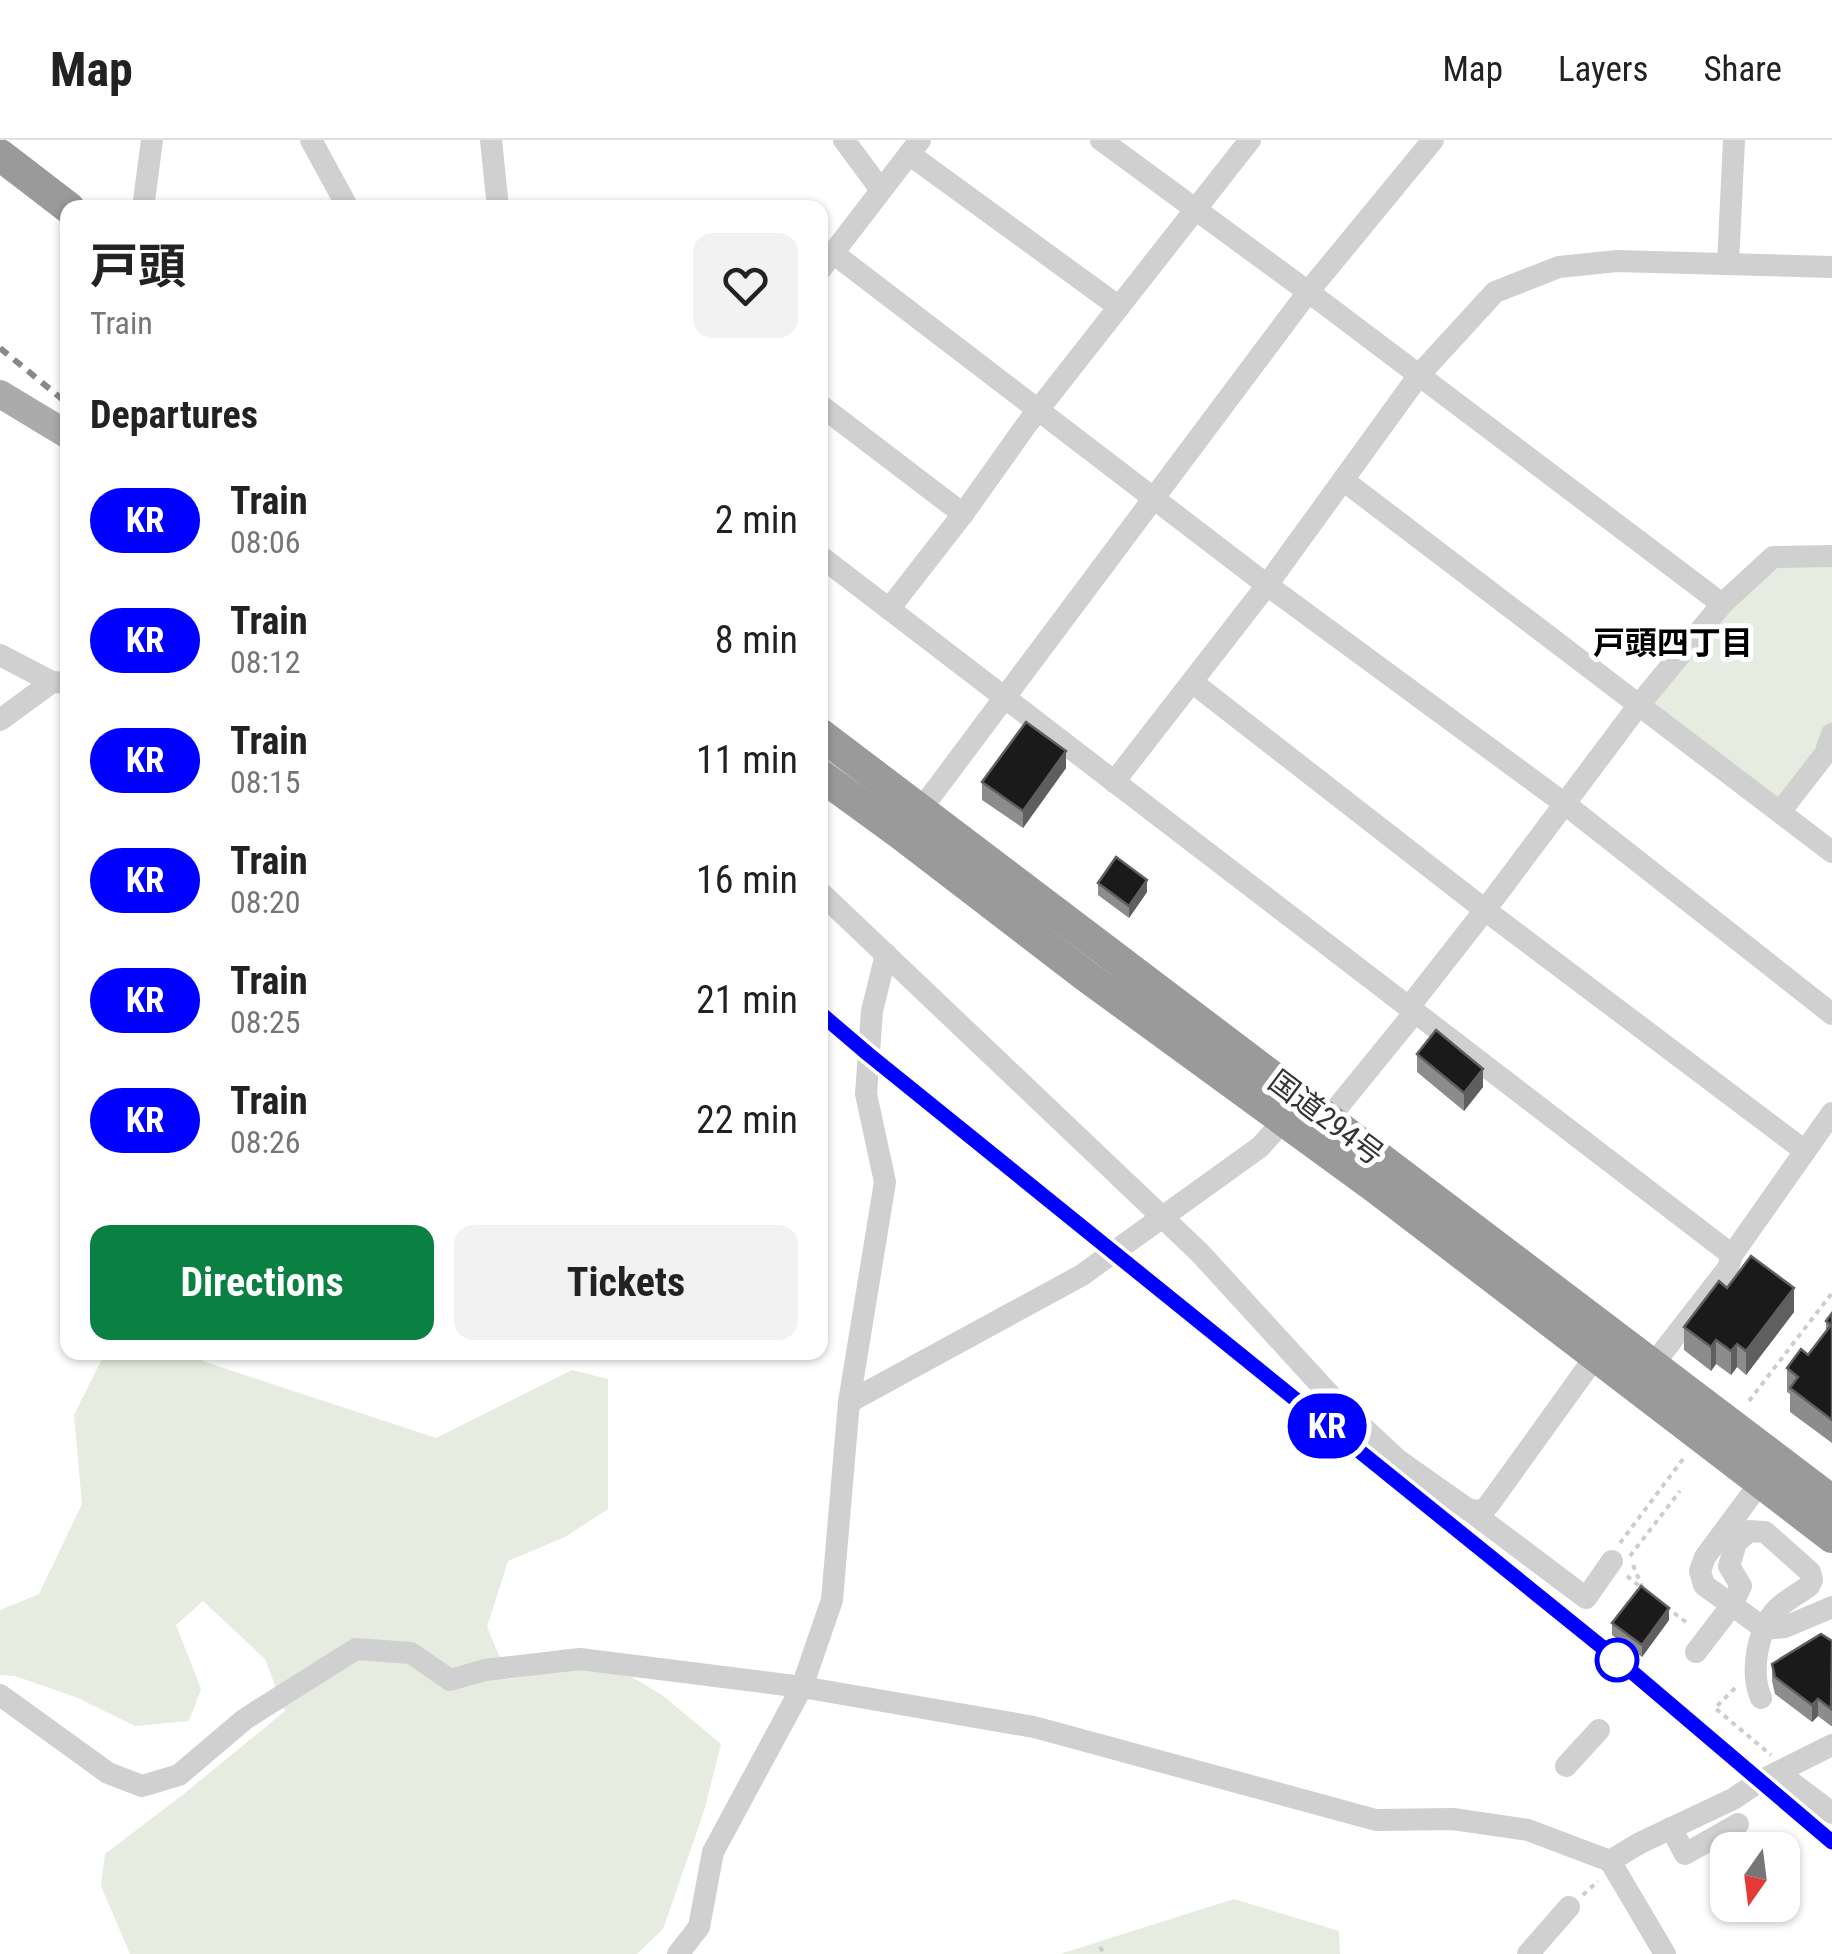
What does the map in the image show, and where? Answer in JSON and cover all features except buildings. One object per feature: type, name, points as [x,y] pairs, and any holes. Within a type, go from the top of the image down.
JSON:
[{"type":"highway","points":[[0,155],[60,202]]},
{"type":"highway","name":"国道294号","points":[[828,742],[911,822],[1086,976],[1375,1187],[1604,1346],[1652,1366],[1768,1471],[1832,1537]]},
{"type":"highway","name":"国道294号","points":[[828,779],[911,822],[1328,1119],[1604,1346],[1768,1471],[1832,1502]]},
{"type":"main road","points":[[0,394],[60,431]]},
{"type":"street","points":[[145,200],[152,140]]},
{"type":"street","points":[[311,140],[344,200]]},
{"type":"street","points":[[492,140],[497,200]]},
{"type":"street","points":[[844,140],[881,190]]},
{"type":"street","points":[[1101,140],[1722,604]]},
{"type":"street","points":[[889,609],[1038,410],[1250,140]]},
{"type":"street","points":[[911,822],[1308,292],[1433,140]]},
{"type":"street","points":[[1728,264],[1734,140]]},
{"type":"street","points":[[828,258],[914,147],[1119,307]]},
{"type":"street","points":[[1114,782],[1267,585],[1419,376],[1495,292],[1558,267],[1616,261],[1832,268]]},
{"type":"street","points":[[828,262],[1038,410],[1267,585],[1565,804],[1832,1014]]},
{"type":"street","points":[[828,411],[963,514]]},
{"type":"street","points":[[1344,480],[1832,852]]},
{"type":"street","points":[[1328,1119],[1638,706],[1722,604],[1773,557],[1832,556]]},
{"type":"street","points":[[828,562],[1732,1254]]},
{"type":"street","points":[[0,655],[60,682]]},
{"type":"street","points":[[0,720],[60,682]]},
{"type":"street","points":[[1192,682],[1485,910],[1805,1150]]},
{"type":"street","points":[[1780,812],[1826,754],[1832,734]]},
{"type":"street","points":[[828,900],[1164,1217],[1340,1406],[1398,1460],[1586,1598],[1621,1559]]},
{"type":"street","points":[[678,1954],[698,1927],[713,1852],[802,1686],[832,1600],[849,1402],[885,1182],[866,1082],[872,1011],[886,954]]},
{"type":"street","points":[[1652,1366],[1728,1268],[1732,1254],[1832,1114]]},
{"type":"street","points":[[849,1402],[1082,1274],[1260,1147],[1284,1120]]},
{"type":"street","points":[[1469,1510],[1484,1510],[1490,1503],[1604,1346]]},
{"type":"street","points":[[1768,1471],[1705,1557],[1700,1571],[1704,1585],[1765,1629],[1784,1627],[1832,1607]]},
{"type":"street","points":[[1696,1652],[1741,1586],[1729,1566],[1736,1543],[1749,1531],[1765,1532],[1810,1572],[1812,1580],[1774,1612],[1765,1629],[1757,1652],[1755,1686],[1760,1698]]},
{"type":"street","points":[[0,1695],[108,1773],[142,1786],[179,1776],[245,1719],[356,1649],[411,1653],[450,1680],[485,1670],[580,1659],[802,1686],[1034,1727],[1376,1820],[1453,1819],[1528,1830],[1612,1866],[1638,1894],[1653,1919],[1666,1954]]},
{"type":"street","points":[[1566,1766],[1599,1730]]},
{"type":"street","points":[[1612,1866],[1638,1834],[1689,1814],[1832,1745]]},
{"type":"street","points":[[1778,1773],[1832,1813]]},
{"type":"street","points":[[1689,1814],[1730,1828],[1685,1854],[1689,1814]]},
{"type":"street","points":[[1528,1954],[1569,1907]]},
{"type":"path","points":[[1749,1401],[1832,1293]]},
{"type":"path","points":[[1643,1589],[1621,1559],[1620,1544],[1690,1450]]},
{"type":"path","points":[[1569,1907],[1612,1866]]},
{"type":"path","points":[[1100,1948],[1104,1954]]},
{"type":"shaded area","points":[[1832,556],[1832,734],[1780,812],[1638,706],[1773,557]]},
{"type":"shaded area","points":[[102,1360],[201,1360],[436,1438],[572,1370],[608,1379],[608,1509],[565,1537],[508,1561],[487,1627],[509,1679],[608,1663],[662,1695],[721,1744],[704,1811],[663,1929],[637,1954],[130,1954],[101,1886],[105,1854],[285,1711],[265,1659],[203,1601],[176,1625],[201,1689],[189,1721],[135,1726],[78,1698],[15,1676],[0,1675],[0,1610],[39,1594],[82,1504],[74,1415]]},
{"type":"shaded area","points":[[1234,1899],[1339,1931],[1340,1954],[1060,1954]]},
{"type":"railway","points":[[0,348],[60,397]]},
{"type":"railway","points":[[828,1020],[1618,1660],[1832,1842]]},
{"type":"train","name":"KR","points":[[828,1020],[1618,1660],[1832,1842]]},
{"type":"district","name":"戸頭四丁目","points":[[1673,643]]}]
